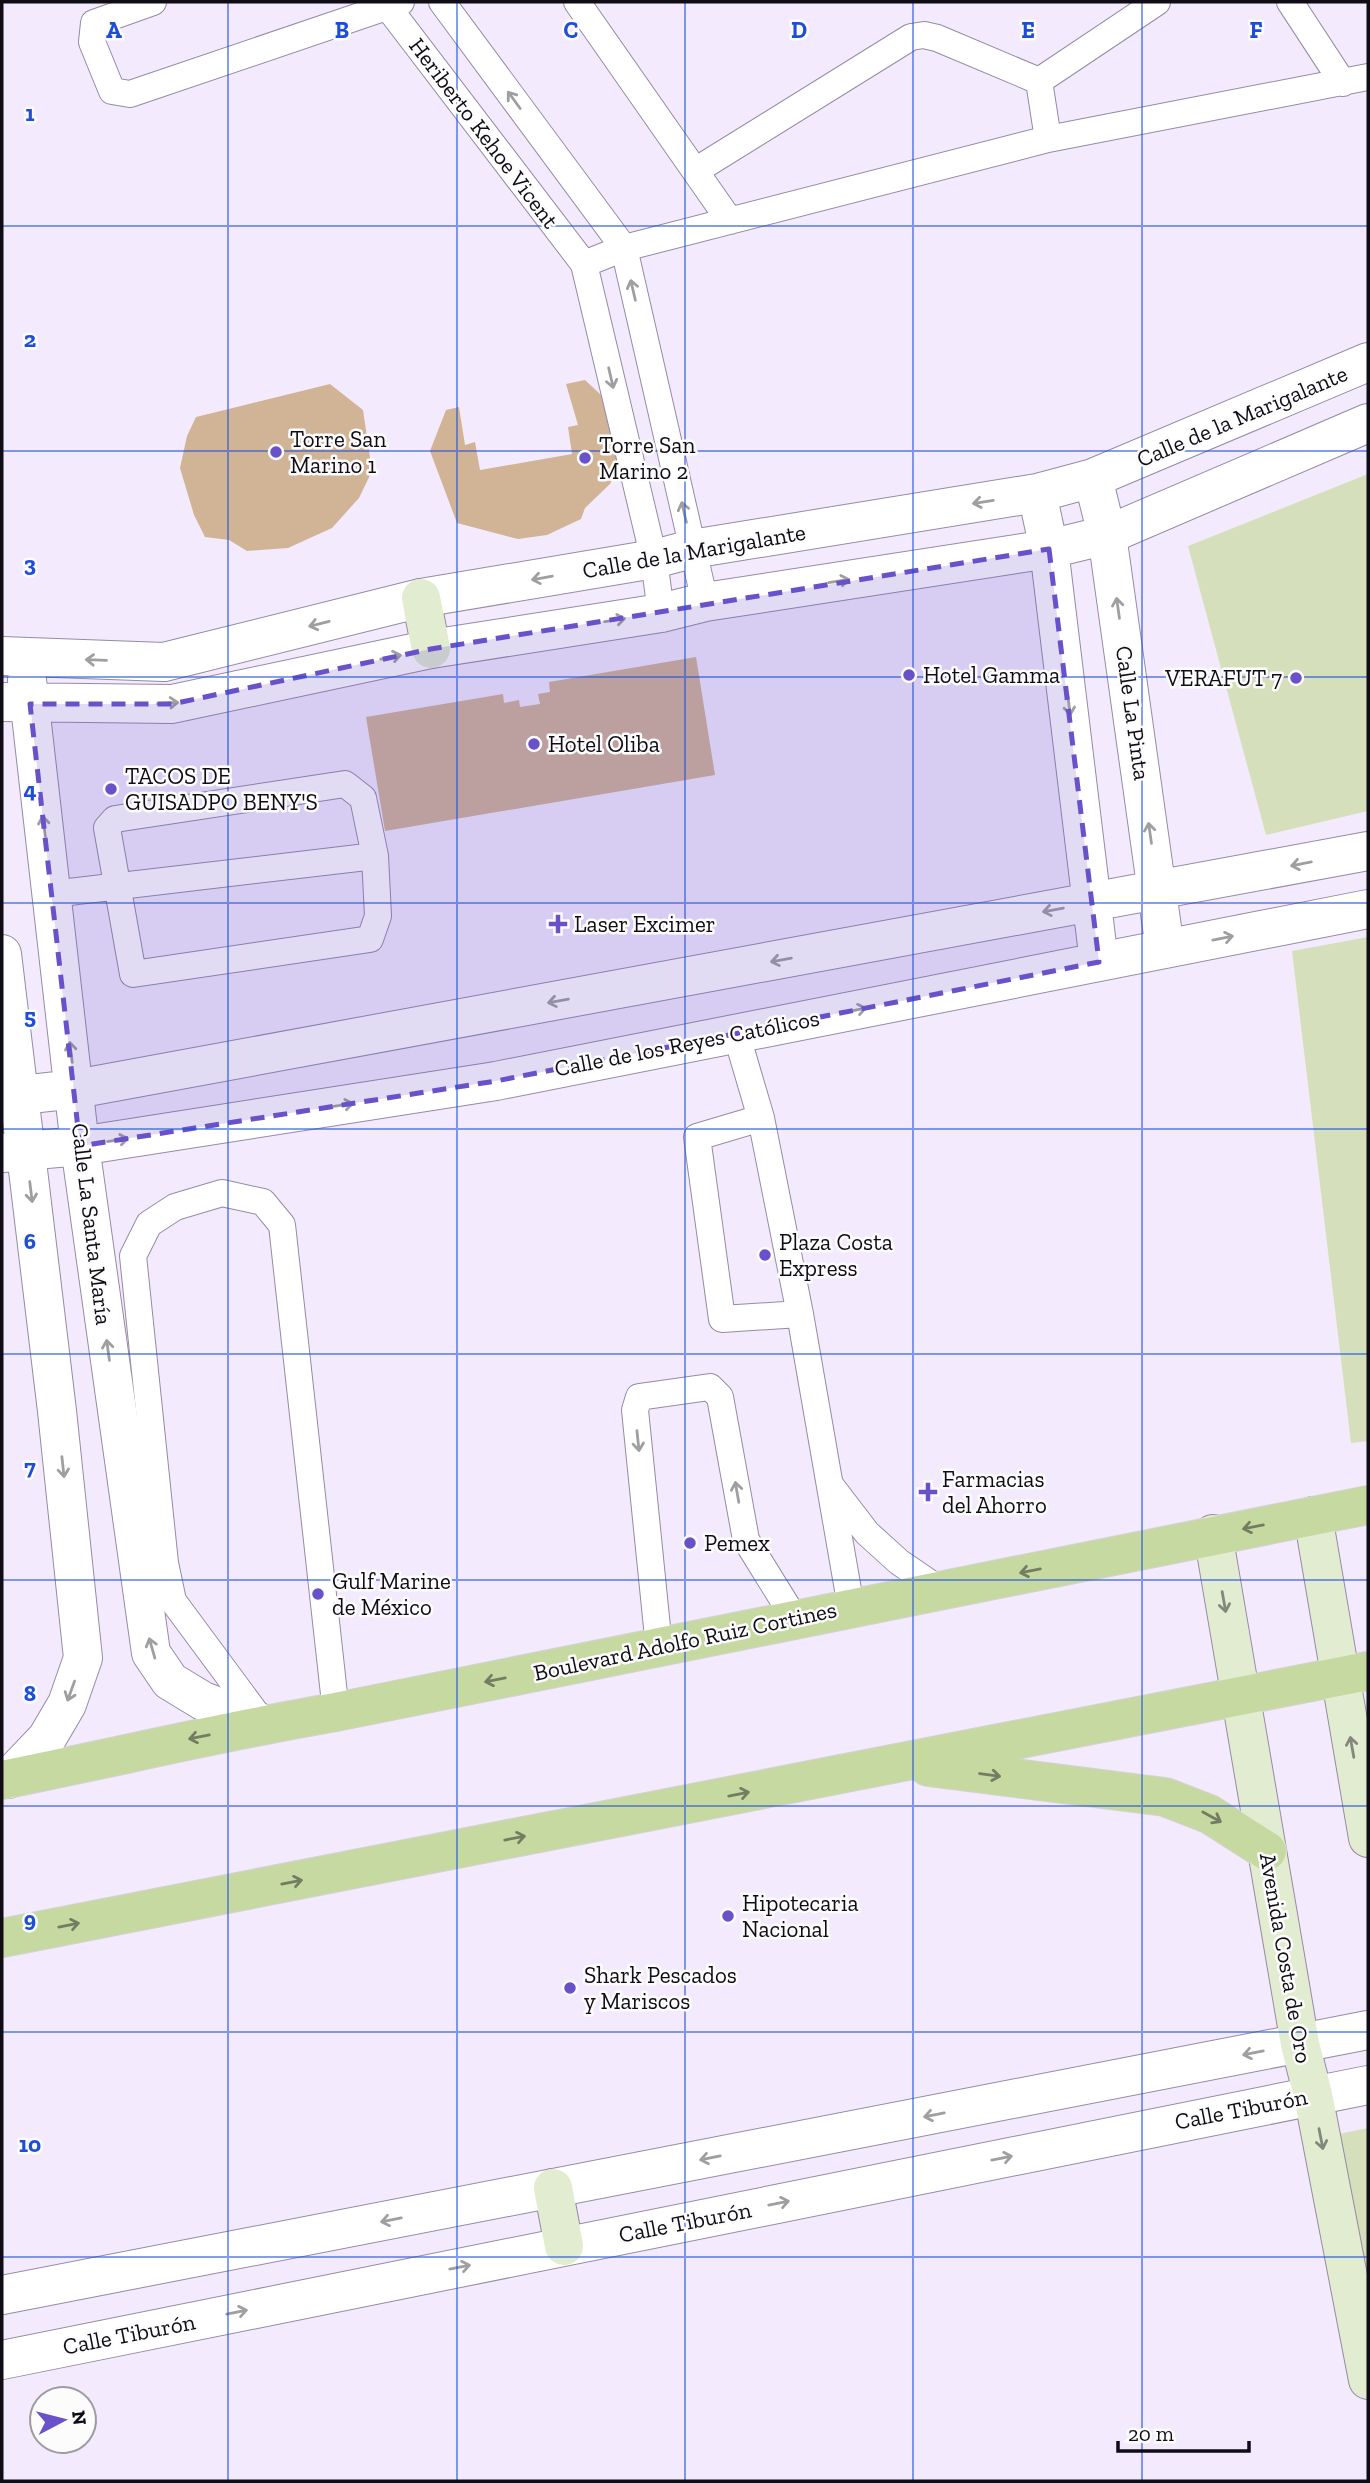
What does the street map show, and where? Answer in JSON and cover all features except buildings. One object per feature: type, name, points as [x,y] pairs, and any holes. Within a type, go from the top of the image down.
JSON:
[{"type":"main road","name":"Boulevard Adolfo Ruiz Cortines","points":[[5,1779],[264,1724],[336,1712],[1368,1505]]},
{"type":"main road","points":[[2,1938],[1354,1673]]},
{"type":"main road","points":[[898,1763],[1165,1797],[1209,1814],[1266,1851]]},
{"type":"street","name":"Calle de la Marigalante","points":[[13,657],[164,662],[421,598],[654,559],[692,549],[1037,493],[1093,478],[1368,362]]},
{"type":"street","points":[[16,703],[172,704],[431,649],[661,613],[705,602],[1049,549],[1107,535],[1368,423]]},
{"type":"street","name":"Calle La Pinta","points":[[1093,478],[1107,535],[1165,949]]},
{"type":"street","points":[[1037,493],[1049,549],[1099,962]]},
{"type":"street","points":[[421,598],[431,649]]},
{"type":"street","name":"Calle La Santa María","points":[[13,657],[16,703],[52,894],[76,1089],[80,1146],[152,1653],[170,1681],[203,1701],[264,1724]]},
{"type":"street","points":[[10,1096],[76,1089],[1368,851]]},
{"type":"street","name":"Calle de los Reyes Católicos","points":[[14,1153],[80,1146],[496,1081],[1368,909]]},
{"type":"street","points":[[2,954],[14,1153],[57,1411],[83,1658],[66,1704],[47,1738],[5,1779]]},
{"type":"street","points":[[57,1411],[116,1403]]},
{"type":"street","points":[[1313,1516],[1354,1673],[1368,1838]]},
{"type":"street","name":"Avenida Costa de Oro","points":[[1213,1534],[1300,2044],[1313,2095],[1368,2380]]},
{"type":"street","points":[[2,2295],[1368,2029]]},
{"type":"street","name":"Calle Tiburón","points":[[2,2360],[1368,2085]]},
{"type":"street","points":[[553,2188],[564,2246]]},
{"type":"lane","points":[[153,2],[94,23],[92,41],[112,91],[130,94],[392,4]]},
{"type":"lane","points":[[442,2],[624,248],[705,602]]},
{"type":"lane","points":[[577,2],[730,221]]},
{"type":"lane","points":[[1039,81],[1157,2]]},
{"type":"lane","points":[[661,613],[654,559],[584,264],[624,248],[1048,139],[1356,80],[1290,2]]},
{"type":"lane","name":"Heriberto Kehoe Vicent","points":[[392,4],[584,264]]},
{"type":"lane","points":[[695,171],[911,37],[925,35],[937,38],[1039,81]]},
{"type":"lane","points":[[1039,81],[1048,139]]},
{"type":"lane","points":[[345,785],[363,798],[375,856],[379,916],[370,939],[133,974],[107,828],[115,819],[345,785]]},
{"type":"lane","points":[[52,894],[375,856]]},
{"type":"lane","points":[[736,1033],[761,1118],[800,1314],[851,1607]]},
{"type":"lane","points":[[761,1118],[697,1137],[722,1319],[800,1314]]},
{"type":"lane","points":[[264,1724],[173,1601],[165,1563],[133,1256],[149,1224],[175,1207],[222,1193],[263,1202],[282,1225],[336,1712]]},
{"type":"lane","points":[[659,1647],[635,1410],[639,1397],[710,1387],[720,1397],[746,1540],[795,1619]]},
{"type":"lane","points":[[828,1482],[867,1533],[899,1562],[940,1590]]},
{"type":"highlighted area","points":[[1049,549],[1099,962],[496,1081],[80,1146],[30,704],[172,704],[431,649]]},
{"type":"green space","name":"VERAFUT 7","points":[[1368,474],[1368,811],[1266,835],[1188,546]]},
{"type":"green space","points":[[1368,937],[1368,1441],[1351,1443],[1292,951]]},
{"type":"green space","points":[[1368,2128],[1368,2280],[1339,2134]]},
{"type":"place","name":"Torre San Marino 1","points":[[276,452]]},
{"type":"place","name":"Torre San Marino 2","points":[[585,458]]},
{"type":"place","name":"Hotel Gamma","points":[[909,675]]},
{"type":"place","name":"VERAFUT 7","points":[[1296,678]]},
{"type":"place","name":"Hotel Oliba","points":[[534,744]]},
{"type":"place","name":"TACOS DE GUISADPO BENY'S","points":[[111,789]]},
{"type":"place","name":"Laser Excimer","points":[[558,924]]},
{"type":"place","name":"Plaza Costa Express","points":[[765,1255]]},
{"type":"place","name":"Farmacias del Ahorro","points":[[928,1492]]},
{"type":"place","name":"Pemex","points":[[690,1543]]},
{"type":"place","name":"Gulf Marine de México","points":[[318,1594]]},
{"type":"place","name":"Hipotecaria Nacional","points":[[728,1916]]},
{"type":"place","name":"Shark Pescados y Mariscos","points":[[570,1988]]}]
